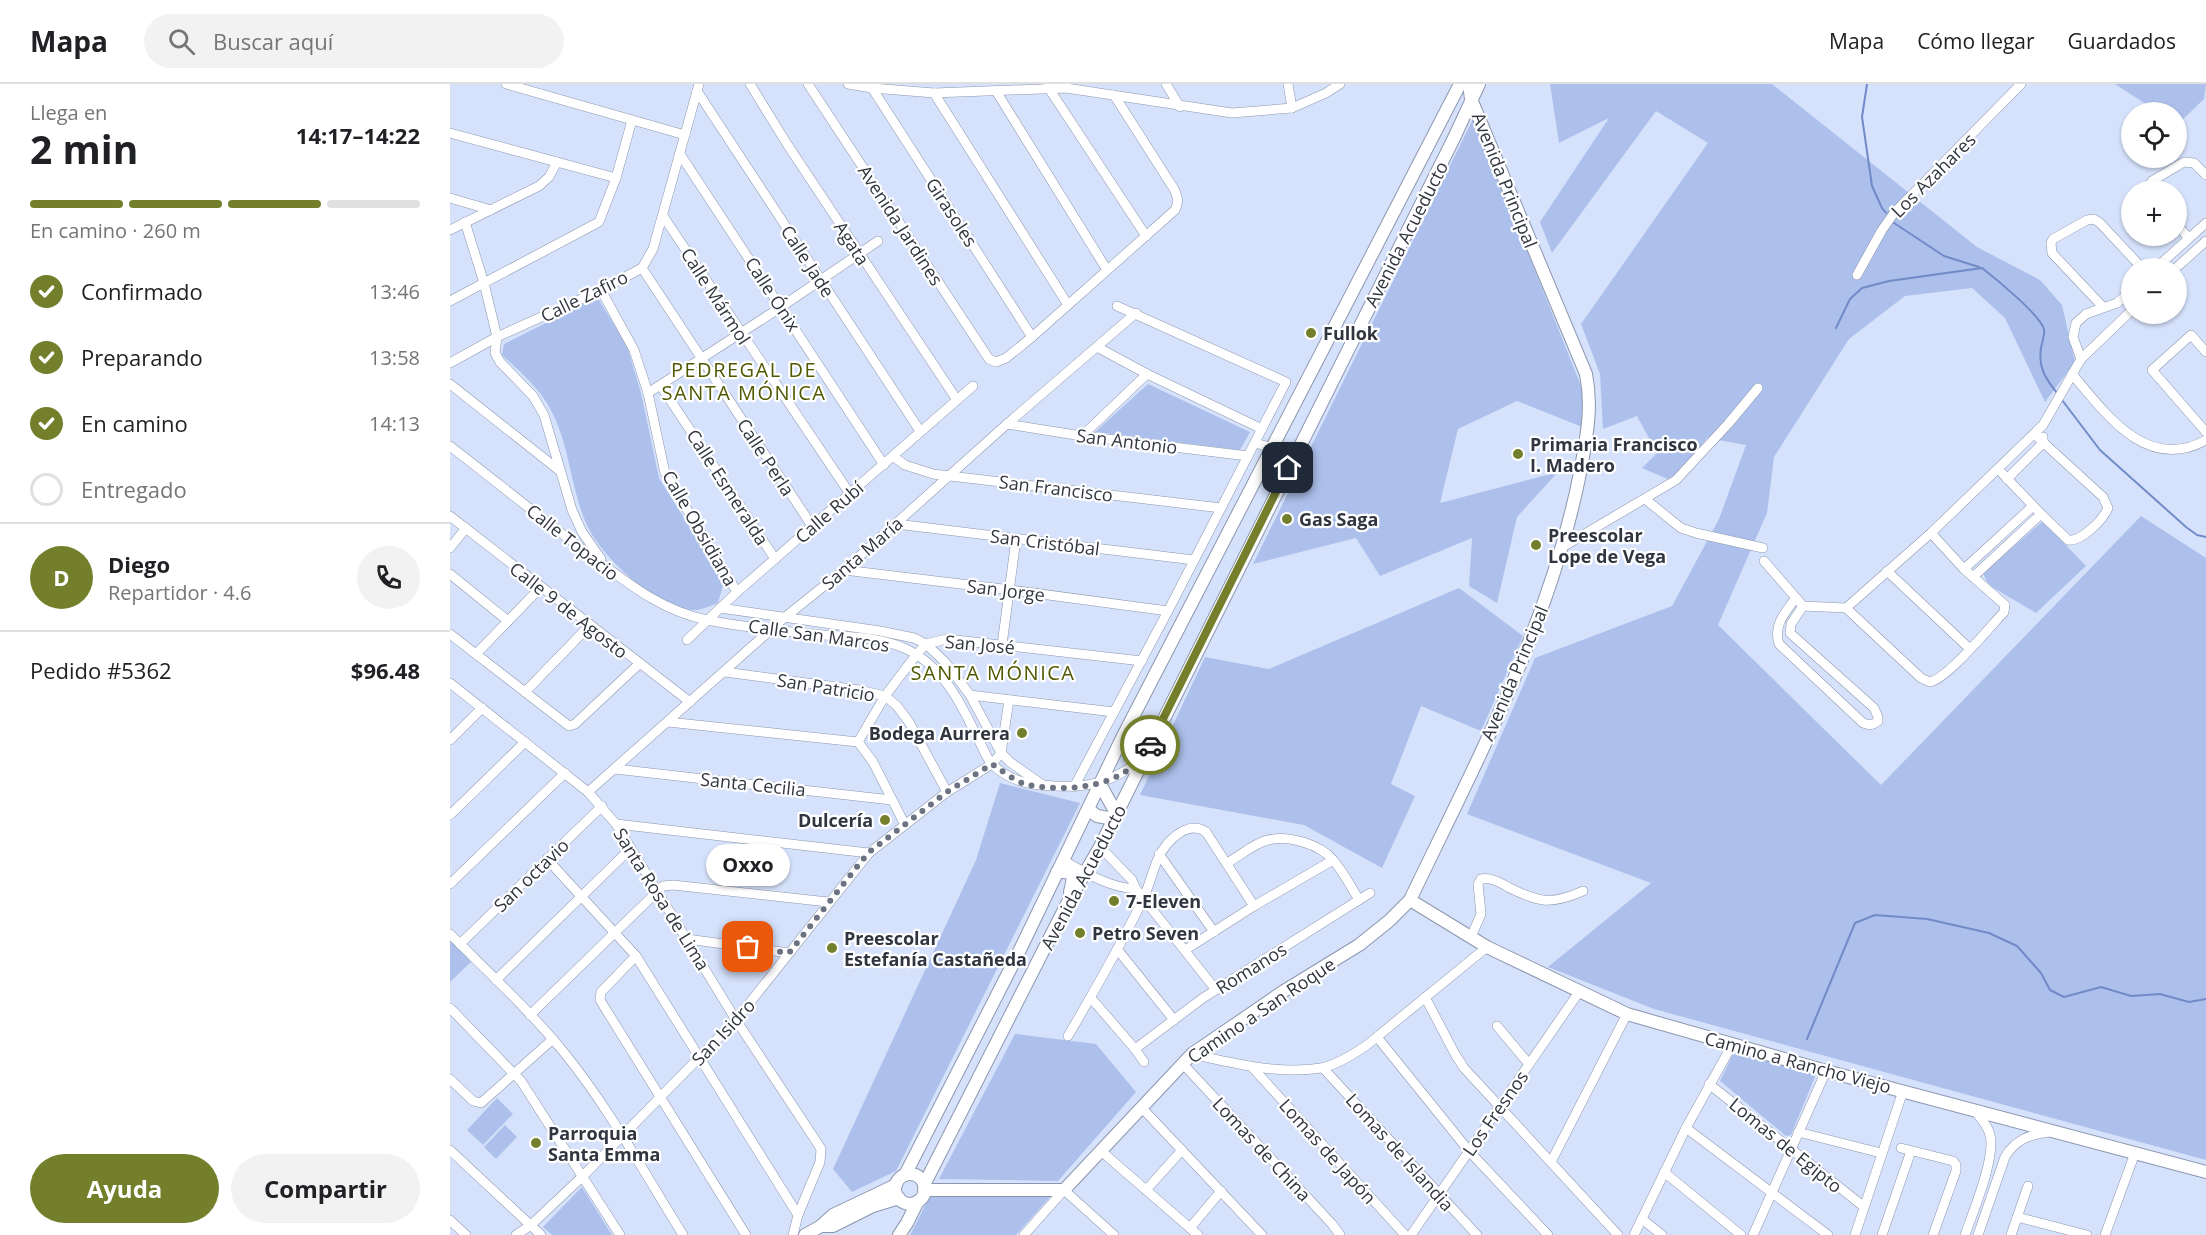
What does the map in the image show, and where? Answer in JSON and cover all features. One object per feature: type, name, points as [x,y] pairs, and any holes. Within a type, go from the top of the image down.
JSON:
[{"type":"street","points":[[506,84],[685,135]]},
{"type":"street","name":"Agata","points":[[750,84],[957,400]]},
{"type":"street","name":"Avenida Jardines","points":[[808,84],[989,359],[996,362],[1006,358],[1032,337]]},
{"type":"street","points":[[848,84],[934,93],[1048,87],[1232,113],[1292,108],[1340,84]]},
{"type":"street","points":[[1166,84],[1180,107]]},
{"type":"street","points":[[1288,84],[1292,108]]},
{"type":"street","name":"Avenida Acueducto","points":[[905,1175],[1270,448],[1460,84]]},
{"type":"street","name":"Avenida Principal","points":[[1410,900],[1526,654],[1572,514],[1590,414],[1590,393],[1580,359],[1471,99],[1469,84]]},
{"type":"street","name":"Avenida Acueducto","points":[[901,1232],[1068,902],[1100,847],[1479,84]]},
{"type":"street","name":"Los Azahares","points":[[1857,275],[1881,230],[1894,213],[2020,84]]},
{"type":"street","name":"Calle Zafiro","points":[[450,363],[497,337],[601,290],[642,268],[653,249],[698,87]]},
{"type":"street","name":"Calle Jade","points":[[698,87],[820,280],[920,431]]},
{"type":"street","points":[[1048,87],[1146,236]]},
{"type":"street","name":"Girasoles","points":[[872,88],[1032,337]]},
{"type":"street","points":[[996,90],[1107,270]]},
{"type":"street","points":[[934,93],[1068,305]]},
{"type":"street","points":[[1032,337],[1174,210],[1178,200],[1177,194],[1114,95]]},
{"type":"street","points":[[450,301],[596,224],[602,218],[616,178],[632,120]]},
{"type":"street","points":[[450,133],[616,178]]},
{"type":"street","name":"Calle Ónix","points":[[680,154],[884,465]]},
{"type":"street","points":[[450,230],[539,186],[549,177],[557,162]]},
{"type":"street","points":[[2154,180],[2184,162],[2194,163],[2206,175]]},
{"type":"street","points":[[450,198],[491,210]]},
{"type":"street","name":"Calle Mármol","points":[[663,216],[850,494]]},
{"type":"street","points":[[2103,307],[2052,253],[2053,239],[2087,220],[2094,219],[2133,258]]},
{"type":"street","points":[[465,222],[484,283],[497,337],[495,349],[497,357],[527,389],[544,415],[572,510],[582,532],[608,568]]},
{"type":"street","points":[[2167,258],[2206,223]]},
{"type":"street","points":[[648,393],[702,360],[878,241]]},
{"type":"street","points":[[2187,258],[2206,241]]},
{"type":"street","name":"Calle Perla","points":[[642,268],[812,526]]},
{"type":"street","name":"Calle Obsidiana","points":[[601,290],[629,337],[648,393],[658,449],[665,473],[737,592]]},
{"type":"street","points":[[2081,360],[2073,337],[2074,327],[2086,314],[2121,300]]},
{"type":"street","points":[[1074,787],[1142,662],[1286,382],[1117,306]]},
{"type":"street","name":"Santa María","points":[[588,792],[784,618],[844,570],[1006,424],[1136,313]]},
{"type":"street","points":[[1846,609],[2034,434],[2045,421],[2081,360],[2121,321]]},
{"type":"street","points":[[2152,370],[2188,332],[2206,352]]},
{"type":"street","points":[[1097,347],[1147,374],[1262,429]]},
{"type":"street","points":[[2144,362],[2206,432]]},
{"type":"street","points":[[1082,436],[1147,374]]},
{"type":"street","points":[[2073,374],[2102,411],[2141,442],[2157,448],[2178,449],[2191,447],[2206,440]]},
{"type":"street","points":[[450,384],[560,471]]},
{"type":"street","name":"Calle Esmeralda","points":[[661,386],[775,559]]},
{"type":"street","name":"Calle Rubí","points":[[687,640],[737,592],[974,386]]},
{"type":"street","points":[[1561,548],[1676,480],[1758,388]]},
{"type":"street","points":[[2007,479],[2043,443],[2045,421]]},
{"type":"street","name":"San Antonio","points":[[1006,424],[1082,436],[1248,456]]},
{"type":"street","points":[[1998,469],[2065,538],[2074,541],[2104,516],[2108,508],[2103,497],[2034,434]]},
{"type":"street","points":[[1255,443],[1295,454]]},
{"type":"street","name":"Calle Topacio","points":[[450,446],[636,590],[659,604],[707,620]]},
{"type":"street","name":"San Francisco","points":[[894,457],[918,471],[1221,508]]},
{"type":"street","points":[[1646,499],[1682,528],[1762,548]]},
{"type":"street","points":[[1964,569],[2033,506]]},
{"type":"street","points":[[1973,577],[2041,514]]},
{"type":"street","name":"Calle 9 de Agosto","points":[[450,516],[690,702]]},
{"type":"street","name":"San Cristóbal","points":[[896,524],[1194,560]]},
{"type":"street","points":[[450,548],[466,528]]},
{"type":"street","points":[[1764,561],[1803,606],[1846,609],[1914,673],[1930,682],[1938,678],[1970,649],[2005,609],[2004,603],[1964,569],[1931,532]]},
{"type":"street","points":[[1002,645],[1016,539]]},
{"type":"street","name":"San Jorge","points":[[844,570],[1168,611]]},
{"type":"street","points":[[1887,571],[1970,649]]},
{"type":"street","points":[[450,574],[508,621]]},
{"type":"street","points":[[476,654],[541,587]]},
{"type":"street","points":[[1795,599],[1779,622],[1777,638],[1783,648],[1863,723],[1869,725],[1878,721],[1874,708],[1790,633],[1791,624],[1803,606]]},
{"type":"street","points":[[720,608],[784,618]]},
{"type":"street","name":"Calle San Marcos","points":[[784,618],[899,634],[926,644],[945,662],[970,695],[1001,753],[1044,786]]},
{"type":"street","name":"Calle San Marcos","points":[[707,620],[773,630],[883,641],[916,655],[933,666],[957,697],[992,764],[1017,781],[1028,785],[1074,787],[1100,784],[1120,775],[1143,759]]},
{"type":"street","points":[[1779,622],[1791,624]]},
{"type":"street","points":[[525,692],[590,625]]},
{"type":"street","points":[[450,634],[566,724],[572,726],[639,664]]},
{"type":"street","name":"San José","points":[[926,644],[947,639],[1142,662]]},
{"type":"street","points":[[858,742],[885,696],[926,644]]},
{"type":"street","name":"San Patricio","points":[[724,672],[859,690],[885,696],[897,706],[909,722],[947,792]]},
{"type":"street","name":"Santa Rosa de Lima","points":[[450,683],[588,792],[616,824],[736,1020],[821,1149],[820,1162],[798,1215]]},
{"type":"street","points":[[970,695],[1114,712]]},
{"type":"street","points":[[1001,753],[1009,700]]},
{"type":"street","points":[[450,740],[482,708]]},
{"type":"street","points":[[668,722],[858,742],[873,762],[905,825]]},
{"type":"street","points":[[450,815],[525,742]]},
{"type":"street","name":"San Isidro","points":[[516,1235],[531,1225],[583,1176],[736,1020],[868,853],[947,792],[992,764],[1001,753]]},
{"type":"street","name":"Santa Cecilia","points":[[615,769],[892,800]]},
{"type":"street","points":[[450,884],[565,773]]},
{"type":"street","points":[[1088,809],[1097,816],[1115,816],[1100,784]]},
{"type":"street","name":"San octavio","points":[[460,944],[602,807]]},
{"type":"street","points":[[616,824],[868,853]]},
{"type":"street","points":[[1068,1036],[1091,998],[1144,897],[1159,854],[1176,836],[1191,827],[1199,827],[1206,832],[1254,906]]},
{"type":"street","points":[[1227,864],[1266,840],[1280,838],[1300,842],[1317,848],[1333,860],[1359,900]]},
{"type":"street","points":[[1100,847],[1132,880],[1136,890],[1144,897],[1216,990]]},
{"type":"street","points":[[496,980],[631,848]]},
{"type":"street","points":[[1159,854],[1214,932]]},
{"type":"street","points":[[547,859],[636,956],[798,1215],[793,1235]]},
{"type":"street","points":[[1063,860],[1085,873],[1124,888],[1136,890]]},
{"type":"street","points":[[1185,950],[1333,860]]},
{"type":"street","points":[[1057,872],[1070,873],[1073,878],[1068,902]]},
{"type":"street","points":[[1471,938],[1481,914],[1478,884],[1481,879],[1495,881],[1544,902],[1564,899],[1583,891]]},
{"type":"street","points":[[530,1014],[663,886],[673,885],[828,902]]},
{"type":"street","name":"Romanos","points":[[1135,1049],[1216,990],[1370,893]]},
{"type":"street","name":"Camino a Rancho Viejo","points":[[1410,900],[1487,947],[1628,1014],[1826,1071],[2206,1172]]},
{"type":"street","name":"Camino a San Roque","points":[[1024,1235],[1192,1054],[1284,991],[1359,945],[1389,921],[1410,900]]},
{"type":"street","points":[[450,934],[530,1014],[572,1062],[622,1136],[683,1235]]},
{"type":"street","points":[[687,939],[789,953]]},
{"type":"street","points":[[1192,1054],[1251,1066],[1297,1070],[1323,1068],[1352,1055],[1377,1037],[1487,947]]},
{"type":"street","points":[[1117,949],[1174,1020]]},
{"type":"street","points":[[636,956],[601,992],[600,1000],[746,1235]]},
{"type":"street","name":"Los Fresnos","points":[[1411,1235],[1579,992]]},
{"type":"street","points":[[996,997],[1016,1006]]},
{"type":"street","points":[[1425,997],[1464,1068],[1618,1235]]},
{"type":"street","points":[[1091,998],[1144,1062]]},
{"type":"street","points":[[450,1008],[515,1074],[620,1235]]},
{"type":"street","points":[[1551,1162],[1628,1014]]},
{"type":"street","points":[[1497,1026],[1529,1064]]},
{"type":"street","points":[[1377,1037],[1469,1151],[1548,1235]]},
{"type":"street","points":[[450,1079],[473,1101],[481,1103],[553,1039]]},
{"type":"street","points":[[1634,1235],[1686,1128],[1732,1045]]},
{"type":"street","name":"Lomas de China","points":[[1182,1063],[1340,1235]]},
{"type":"street","name":"Lomas de Japón","points":[[1251,1066],[1405,1235]]},
{"type":"street","name":"Lomas de Islandia","points":[[1323,1068],[1477,1235]]},
{"type":"street","points":[[1753,1235],[1826,1071]]},
{"type":"street","name":"Lomas de Egipto","points":[[1709,1084],[1863,1206]]},
{"type":"street","points":[[1855,1235],[1903,1091]]},
{"type":"street","points":[[1141,1107],[1259,1234]]},
{"type":"street","points":[[1965,1235],[1991,1156],[1990,1135],[1973,1109]]},
{"type":"street","points":[[1686,1128],[1828,1235]]},
{"type":"street","points":[[1798,1132],[1881,1153]]},
{"type":"street","points":[[1978,1235],[2005,1157],[2010,1149],[2018,1142],[2035,1134],[2053,1132]]},
{"type":"street","points":[[1901,1148],[1955,1163],[1956,1171],[1933,1235]]},
{"type":"street","points":[[450,1150],[541,1235]]},
{"type":"street","points":[[1146,1190],[1182,1150]]},
{"type":"street","points":[[1101,1151],[1198,1235]]},
{"type":"street","points":[[1882,1235],[1911,1151]]},
{"type":"street","points":[[2105,1235],[2135,1153]]},
{"type":"street","points":[[1664,1172],[1741,1235]]},
{"type":"street","points":[[1985,1172],[1998,1176]]},
{"type":"street","points":[[821,1226],[833,1226],[873,1206],[901,1200],[912,1203],[922,1192],[922,1180],[914,1175],[901,1177],[895,1190],[901,1200]]},
{"type":"street","points":[[805,1235],[821,1226],[833,1215],[896,1185]]},
{"type":"street","points":[[2011,1235],[2028,1186]]},
{"type":"street","points":[[922,1192],[1064,1190],[1114,1235]]},
{"type":"street","points":[[1190,1228],[1221,1191]]},
{"type":"street","name":"Avenida Acueducto","points":[[901,1200],[901,1232]]},
{"type":"street","points":[[2017,1217],[2087,1235]]},
{"type":"street","points":[[1642,1219],[1662,1235]]},
{"type":"street","points":[[450,1220],[466,1235]]},
{"type":"shaded area","points":[[1550,84],[1772,84],[1977,247],[2040,280],[2062,305],[2075,362],[2045,402],[2005,318],[1972,288],[1905,296],[1849,339],[1774,457],[1767,513],[1718,625],[1881,785],[2141,516],[2206,558],[2206,1160],[1654,1009],[1548,967],[1651,883],[1467,814],[1535,658],[1672,606],[1719,519],[1746,445],[1707,438],[1672,481],[1642,468],[1657,453],[1637,416],[1603,429],[1600,374],[1581,324],[1708,143],[1656,111],[1552,253],[1540,222],[1609,118],[1559,143]]},
{"type":"shaded area","points":[[2115,84],[2206,84],[2204,99],[2187,115],[2187,102],[2143,102]]},
{"type":"shaded area","points":[[1474,117],[1583,391],[1582,427],[1517,401],[1458,429],[1440,503],[1558,472],[1517,517],[1497,603],[1469,586],[1472,538],[1380,576],[1356,538],[1253,564]]},
{"type":"shaded area","points":[[597,297],[627,346],[641,393],[659,478],[724,582],[718,603],[705,608],[697,610],[682,608],[666,602],[632,580],[604,551],[586,523],[555,418],[538,391],[502,355],[504,344]]},
{"type":"shaded area","points":[[1148,384],[1250,432],[1240,450],[1095,432]]},
{"type":"shaded area","points":[[2043,521],[2086,566],[2036,613],[1992,587],[1983,573]]},
{"type":"shaded area","points":[[1459,588],[1523,636],[1481,731],[1421,706],[1391,784],[1415,796],[1382,868],[1304,825],[1140,795],[1205,657],[1269,669]]},
{"type":"shaded area","points":[[1000,783],[1080,803],[896,1171],[852,1192],[833,1169],[976,860]]},
{"type":"shaded area","points":[[450,940],[471,962],[450,982]]},
{"type":"shaded area","points":[[1015,1034],[1096,1044],[1136,1092],[1058,1181],[939,1179]]},
{"type":"shaded area","points":[[1737,1052],[1813,1074],[1815,1077],[1791,1135],[1786,1136],[1720,1081],[1732,1056]]},
{"type":"shaded area","points":[[497,1098],[513,1114],[483,1145],[467,1130]]},
{"type":"shaded area","points":[[505,1125],[517,1137],[496,1159],[484,1147]]},
{"type":"shaded area","points":[[582,1187],[612,1235],[552,1235],[543,1227]]},
{"type":"shaded area","points":[[930,1196],[1050,1197],[1016,1235],[910,1235]]},
{"type":"waterway","points":[[1867,84],[1862,117],[1872,186],[1886,213]]},
{"type":"waterway","points":[[1894,223],[1944,256],[1979,267]]},
{"type":"waterway","points":[[1836,328],[1850,299],[1862,288],[1889,281],[1982,268],[2016,297],[2040,322],[2044,329],[2040,355],[2042,367],[2057,393]]},
{"type":"waterway","points":[[2062,400],[2100,450],[2186,527],[2197,535],[2206,537]]},
{"type":"waterway","points":[[1807,1039],[1855,923],[1875,915],[1927,919],[1989,933],[2017,946],[2041,973],[2050,990],[2064,997],[2101,987],[2131,996],[2160,994],[2189,1002],[2206,999]]},
{"type":"way so far","points":[[748,947],[789,953],[868,853],[947,792],[992,764],[1017,781],[1028,785],[1074,787],[1100,784],[1120,775],[1143,759],[1150,745]]},
{"type":"place","name":"Fullok","points":[[1311,333]]},
{"type":"place","name":"Primaria Francisco I. Madero","points":[[1518,454]]},
{"type":"place","name":"Gas Saga","points":[[1287,519]]},
{"type":"place","name":"Preescolar Lope de Vega","points":[[1536,545]]},
{"type":"place","name":"Bodega Aurrera","points":[[1022,733]]},
{"type":"place","name":"Dulcería","points":[[885,820]]},
{"type":"place","name":"7-Eleven","points":[[1114,901]]},
{"type":"place","name":"Petro Seven","points":[[1080,933]]},
{"type":"place","name":"Oxxo","points":[[748,947]]},
{"type":"place","name":"Preescolar Estefanía Castañeda","points":[[832,948]]},
{"type":"place","name":"Parroquia Santa Emma","points":[[536,1143]]},
{"type":"district","name":"PEDREGAL DE SANTA MÓNICA","points":[[744,380]]},
{"type":"district","name":"SANTA MÓNICA","points":[[993,672]]},
{"type":"route","points":[[1150,745],[1288,468]]}]
